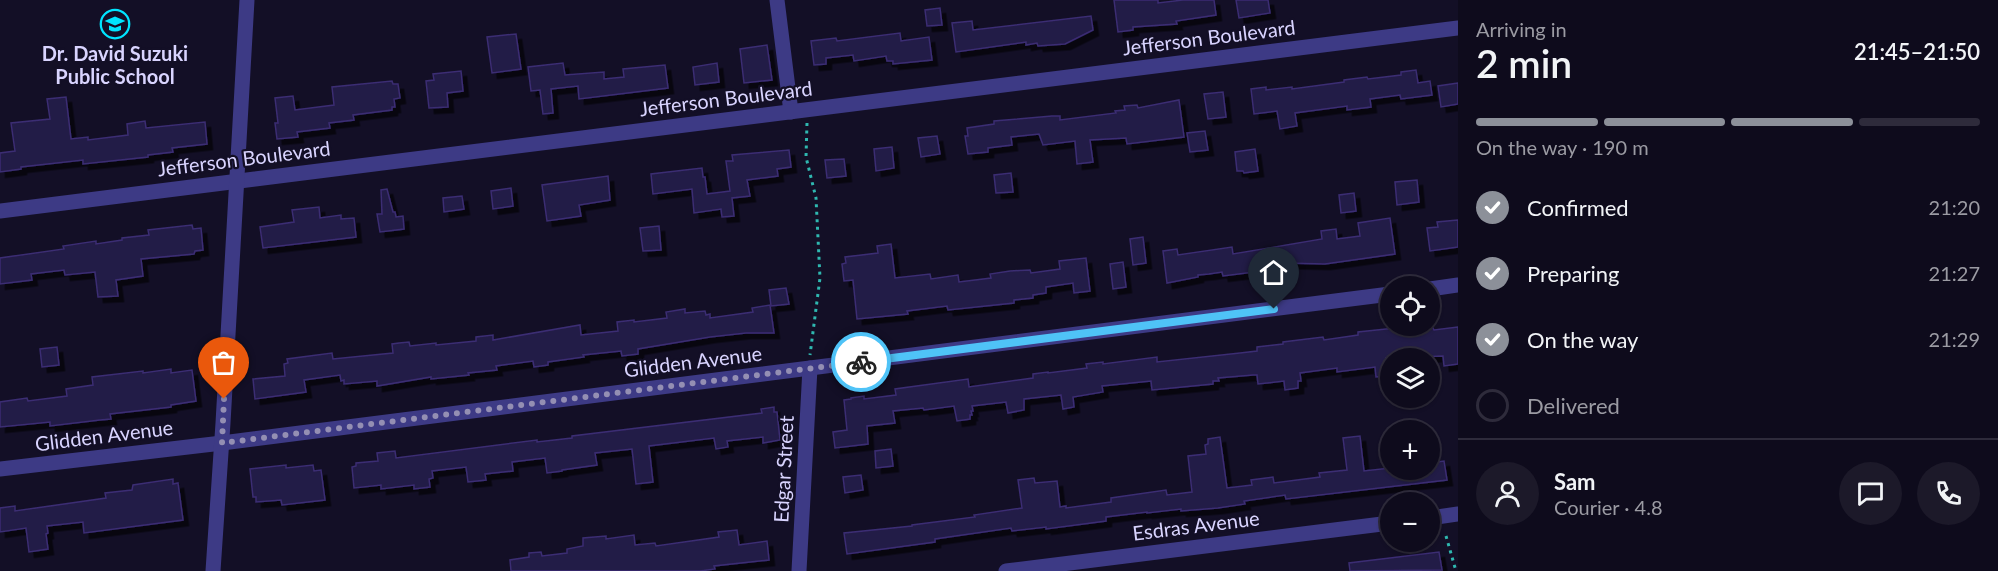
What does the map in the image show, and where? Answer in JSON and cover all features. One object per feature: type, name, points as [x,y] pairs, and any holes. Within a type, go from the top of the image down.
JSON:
[{"type":"street","points":[[213,571],[247,0]]},
{"type":"street","points":[[777,0],[791,112]]},
{"type":"street","name":"Jefferson Boulevard","points":[[0,211],[1458,27]]},
{"type":"street","points":[[1440,288],[1458,285]]},
{"type":"street","name":"Glidden Avenue","points":[[0,470],[222,443],[810,363],[1380,295]]},
{"type":"street","name":"Edgar Street","points":[[799,571],[810,363]]},
{"type":"street","points":[[1440,517],[1458,514]]},
{"type":"street","name":"Esdras Avenue","points":[[1006,571],[1380,524]]},
{"type":"path","points":[[807,124],[806,157],[816,198],[820,278],[810,363]]},
{"type":"path","points":[[1446,536],[1456,571]]},
{"type":"building","points":[[1114,0],[1158,0],[1158,3],[1214,0],[1216,15],[1176,21],[1177,24],[1133,27],[1133,30],[1118,32]]},
{"type":"building","points":[[1236,0],[1268,0],[1270,13],[1239,18]]},
{"type":"building","points":[[940,8],[942,25],[927,26],[925,10]]},
{"type":"building","points":[[1091,16],[1093,30],[1065,44],[1038,46],[1037,43],[1026,45],[1026,42],[956,52],[952,23],[972,21],[973,30]]},
{"type":"building","points":[[900,33],[901,41],[929,37],[932,60],[893,64],[893,61],[887,61],[886,56],[854,61],[853,55],[826,58],[826,64],[814,65],[811,41],[836,38],[837,41]]},
{"type":"building","points":[[516,34],[521,69],[492,73],[487,37]]},
{"type":"building","points":[[767,45],[772,80],[744,83],[740,49]]},
{"type":"building","points":[[563,63],[565,75],[604,72],[604,79],[624,77],[623,69],[665,65],[668,88],[579,99],[578,86],[551,89],[553,113],[543,114],[540,90],[531,91],[528,67]]},
{"type":"building","points":[[717,63],[719,82],[695,85],[693,67]]},
{"type":"building","points":[[1416,70],[1418,83],[1430,81],[1432,95],[1401,99],[1400,95],[1370,99],[1371,107],[1347,110],[1347,106],[1295,113],[1297,126],[1280,129],[1277,111],[1254,114],[1251,89],[1292,87],[1292,89],[1367,77],[1368,79],[1401,75],[1401,72]]},
{"type":"building","points":[[461,71],[463,91],[447,93],[448,107],[429,108],[426,81],[434,80],[433,74]]},
{"type":"building","points":[[392,81],[393,84],[398,84],[400,98],[394,99],[395,107],[392,107],[392,110],[353,115],[354,120],[329,123],[330,128],[297,132],[298,137],[277,139],[275,98],[293,96],[295,110],[334,105],[332,87]]},
{"type":"building","points":[[1458,83],[1458,104],[1441,107],[1438,86]]},
{"type":"building","points":[[1223,92],[1226,117],[1208,119],[1204,94]]},
{"type":"building","points":[[66,97],[71,139],[88,137],[88,140],[128,135],[127,124],[145,121],[146,128],[205,122],[207,144],[172,148],[173,152],[148,155],[148,157],[83,164],[83,160],[21,167],[21,169],[0,172],[0,153],[15,151],[11,123],[50,119],[47,99]]},
{"type":"building","points":[[1179,100],[1184,137],[1127,144],[1126,138],[1090,140],[1093,162],[1077,164],[1075,141],[1043,145],[1039,134],[1011,137],[1012,145],[988,148],[988,152],[968,154],[965,136],[968,136],[967,128],[994,124],[994,121],[1052,116],[1060,116],[1060,120],[1116,113],[1115,111],[1125,110],[1124,106],[1137,105],[1138,108]]},
{"type":"building","points":[[1205,131],[1208,150],[1190,152],[1187,133]]},
{"type":"building","points":[[937,136],[940,154],[921,157],[918,138]]},
{"type":"building","points":[[892,147],[894,168],[876,171],[874,149]]},
{"type":"building","points":[[1255,149],[1258,171],[1244,173],[1237,171],[1235,152]]},
{"type":"building","points":[[789,150],[791,167],[777,169],[778,176],[747,180],[750,196],[732,198],[734,216],[722,217],[721,209],[694,213],[692,189],[653,194],[651,174],[702,168],[707,194],[730,191],[726,161],[733,161],[732,155]]},
{"type":"building","points":[[844,159],[846,176],[827,178],[825,160]]},
{"type":"building","points":[[1011,173],[1013,192],[996,193],[994,175]]},
{"type":"building","points":[[608,176],[610,200],[579,205],[581,216],[547,221],[542,185]]},
{"type":"building","points":[[1417,180],[1419,202],[1397,205],[1395,182]]},
{"type":"building","points":[[511,188],[513,206],[493,209],[491,191]]},
{"type":"building","points":[[387,189],[393,212],[396,217],[403,216],[404,229],[380,232],[377,214],[382,214],[381,190]]},
{"type":"building","points":[[1354,193],[1356,211],[1341,213],[1339,195]]},
{"type":"building","points":[[462,196],[464,209],[444,212],[443,198]]},
{"type":"building","points":[[319,207],[320,218],[341,215],[341,219],[354,218],[356,237],[263,248],[260,227],[294,222],[292,210]]},
{"type":"building","points":[[1390,218],[1395,254],[1325,264],[1284,263],[1285,268],[1223,276],[1222,272],[1198,275],[1198,277],[1167,283],[1163,251],[1177,249],[1178,255],[1232,247],[1233,254],[1322,239],[1321,231],[1336,229],[1337,239],[1360,236],[1358,223]]},
{"type":"building","points":[[1458,220],[1458,247],[1430,251],[1427,228],[1438,227],[1437,222]]},
{"type":"building","points":[[192,225],[193,229],[201,228],[203,250],[195,251],[194,254],[141,259],[143,276],[116,280],[118,296],[98,297],[95,272],[65,275],[64,270],[31,274],[32,280],[0,284],[0,258],[64,249],[63,246],[96,241],[96,244],[122,240],[122,238],[149,235],[148,230]]},
{"type":"building","points":[[659,226],[661,250],[643,251],[640,228]]},
{"type":"building","points":[[1143,237],[1146,263],[1133,265],[1130,239]]},
{"type":"building","points":[[891,244],[895,278],[930,274],[931,279],[958,275],[959,282],[991,278],[990,274],[1010,271],[1030,270],[1031,273],[1060,269],[1059,261],[1086,258],[1090,291],[1074,293],[1073,283],[1046,287],[1046,293],[1033,295],[1033,298],[1014,300],[1014,303],[948,310],[947,306],[907,311],[908,314],[857,319],[853,280],[844,281],[842,264],[846,263],[845,257],[878,253],[877,246]]},
{"type":"building","points":[[1123,262],[1126,287],[1113,289],[1110,264]]},
{"type":"building","points":[[786,288],[789,304],[771,306],[769,290]]},
{"type":"building","points":[[770,305],[774,333],[710,337],[638,349],[638,354],[622,356],[621,351],[583,355],[584,357],[548,362],[548,365],[534,367],[533,361],[496,366],[497,370],[468,373],[469,375],[431,379],[431,377],[377,386],[377,381],[344,384],[340,375],[304,380],[306,392],[255,399],[253,379],[285,376],[284,364],[288,363],[287,359],[332,353],[333,359],[393,353],[392,344],[409,342],[410,346],[436,343],[436,345],[476,341],[476,337],[493,335],[493,340],[580,325],[581,335],[618,331],[617,322],[667,318],[666,312],[685,309],[685,313],[705,311],[706,315],[710,314],[710,318],[753,312],[752,308]]},
{"type":"building","points":[[1458,327],[1458,364],[1444,366],[1440,348],[1380,348],[1380,377],[1376,377],[1375,367],[1337,372],[1337,368],[1300,373],[1301,381],[1298,381],[1298,388],[1285,390],[1284,381],[1258,384],[1257,375],[1218,378],[1219,381],[1213,381],[1213,384],[1152,390],[1151,381],[1102,386],[1103,392],[1073,397],[1074,407],[1063,409],[1061,395],[1024,399],[1024,410],[1008,413],[1006,402],[972,406],[970,419],[957,421],[954,406],[893,411],[895,423],[867,426],[868,444],[835,448],[833,432],[847,430],[844,400],[851,398],[864,396],[864,399],[896,395],[895,389],[968,379],[969,387],[1033,378],[1033,374],[1087,368],[1086,364],[1103,362],[1103,364],[1157,357],[1157,362],[1257,351],[1257,347],[1283,344],[1283,342],[1323,337],[1324,340],[1358,335],[1358,332],[1380,330],[1380,336],[1440,336],[1440,329]]},
{"type":"building","points":[[57,347],[59,365],[42,367],[40,349]]},
{"type":"building","points":[[171,369],[171,373],[192,370],[196,401],[171,405],[171,407],[110,414],[111,419],[50,426],[50,422],[0,427],[0,402],[67,396],[66,389],[93,385],[92,377]]},
{"type":"building","points":[[774,407],[774,412],[777,412],[780,440],[763,443],[763,437],[727,441],[728,447],[716,449],[714,438],[649,446],[653,482],[636,484],[632,449],[595,453],[597,465],[562,471],[547,473],[545,458],[512,462],[513,471],[485,474],[486,480],[468,482],[466,467],[432,471],[433,478],[429,479],[430,487],[414,489],[414,485],[381,489],[381,485],[354,488],[352,467],[356,466],[356,463],[378,461],[377,453],[395,451],[396,458],[537,440],[537,442],[572,438],[572,436],[762,413],[761,409]]},
{"type":"building","points":[[1360,436],[1364,471],[1380,469],[1380,480],[1440,480],[1440,462],[1444,461],[1447,480],[1286,499],[1285,495],[1244,501],[1245,504],[1218,508],[1181,511],[1181,509],[1106,517],[1106,521],[1046,529],[1046,527],[1012,531],[1011,528],[935,539],[935,542],[847,554],[844,533],[912,526],[1022,508],[1018,480],[1034,478],[1035,483],[1057,481],[1060,507],[1066,506],[1066,508],[1111,502],[1111,498],[1166,490],[1167,495],[1192,492],[1188,456],[1206,454],[1205,445],[1208,444],[1208,439],[1220,437],[1227,488],[1252,485],[1251,480],[1273,477],[1274,483],[1320,477],[1319,473],[1347,470],[1343,438]]},
{"type":"building","points":[[891,449],[893,466],[876,468],[875,451]]},
{"type":"building","points":[[286,465],[286,468],[313,465],[314,471],[321,470],[325,500],[282,505],[281,500],[256,502],[256,497],[253,497],[250,469]]},
{"type":"building","points":[[861,475],[863,490],[845,493],[843,477]]},
{"type":"building","points":[[173,479],[173,484],[178,483],[183,520],[84,533],[83,522],[47,526],[48,549],[29,552],[26,528],[0,532],[0,508],[15,506],[15,511],[106,498],[105,493],[132,490],[133,485]]},
{"type":"building","points":[[737,530],[739,545],[767,541],[769,560],[714,566],[715,569],[700,571],[511,571],[510,560],[529,557],[529,553],[541,552],[542,556],[567,553],[567,549],[583,546],[583,538],[606,536],[606,539],[634,535],[635,545],[655,543],[656,546],[719,537],[718,532]]},
{"type":"building","points":[[1439,552],[1442,570],[1350,571],[1349,563]]},
{"type":"way so far","points":[[224,399],[222,443],[861,362]]},
{"type":"place","name":"Dr. David Suzuki Public School","points":[[115,24]]},
{"type":"route","points":[[861,362],[1274,309]]}]
